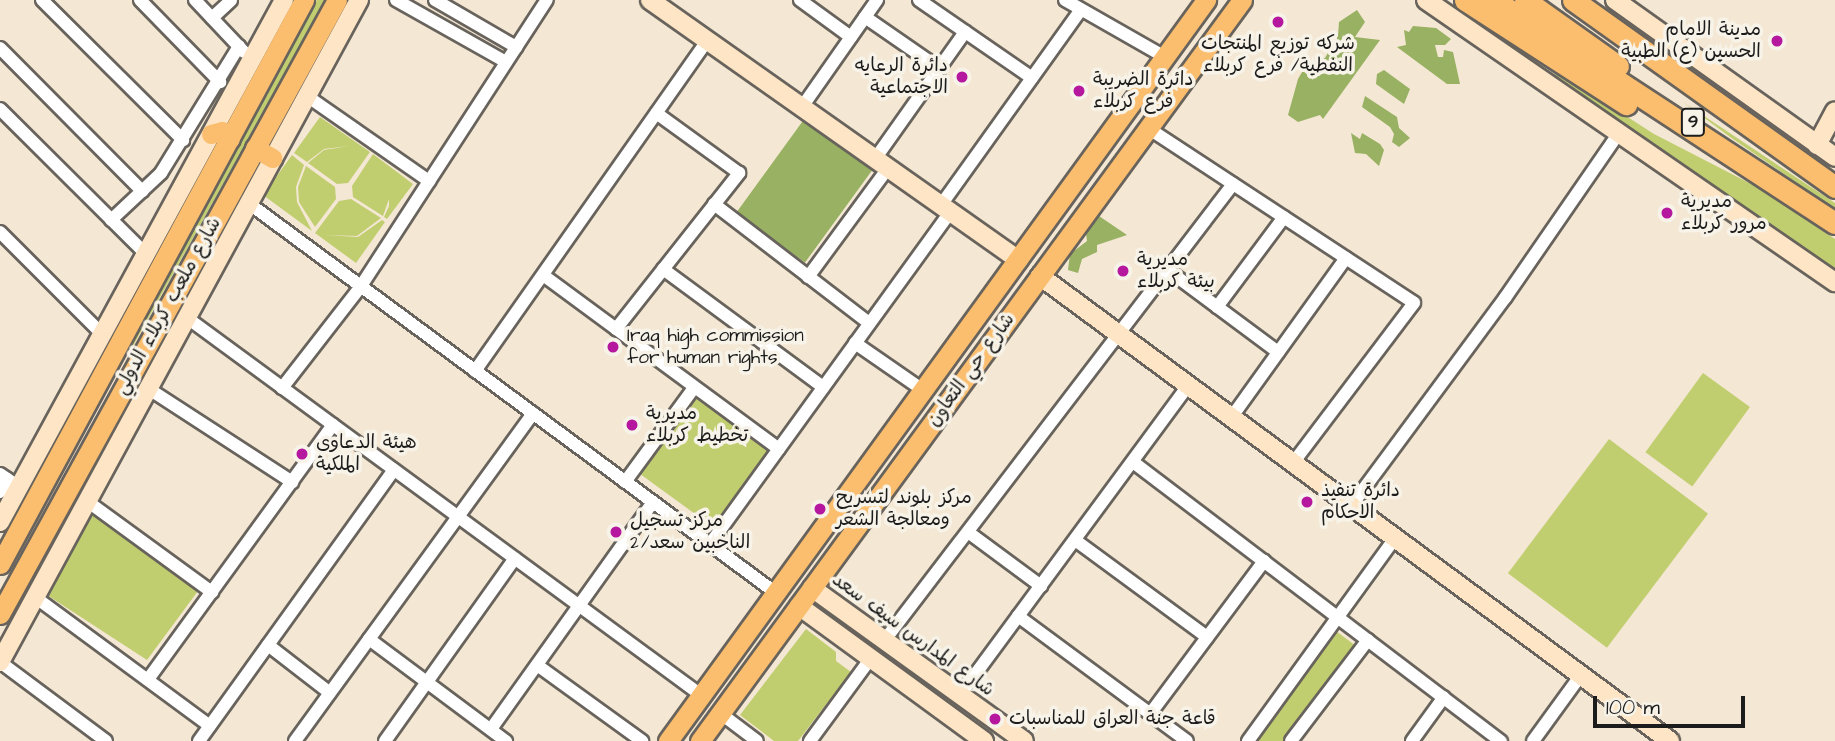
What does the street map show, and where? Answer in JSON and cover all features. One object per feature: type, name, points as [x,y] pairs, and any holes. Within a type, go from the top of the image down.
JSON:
[{"type":"highway","points":[[1465,0],[1601,89],[1662,124],[1711,142]]},
{"type":"highway","points":[[1494,0],[1768,178]]},
{"type":"highway","name":"9","points":[[1525,0],[1622,60],[1784,152],[1835,187]]},
{"type":"highway","name":"9","points":[[1549,0],[1768,178],[1835,223]]},
{"type":"highway","points":[[1573,0],[1784,152]]},
{"type":"main road","name":"شارع ملعب كربلاء الدولي","points":[[0,614],[139,357],[263,153],[337,0]]},
{"type":"main road","name":"شارع حي التعاون","points":[[668,741],[1206,0]]},
{"type":"main road","name":"شارع حي التعاون","points":[[700,741],[1242,0]]},
{"type":"main road","name":"شارع ملعب كربلاء الدولي","points":[[0,564],[117,348],[226,133],[298,2]]},
{"type":"main road","points":[[222,112],[226,133]]},
{"type":"main road","points":[[1105,140],[1112,154],[1127,157]]},
{"type":"main road","points":[[1082,170],[1098,173],[1106,186]]},
{"type":"main road","points":[[117,348],[126,357],[139,357]]},
{"type":"main road","points":[[104,372],[117,373],[125,383]]},
{"type":"main road","points":[[750,629],[755,642],[769,647]]},
{"type":"main road","points":[[730,656],[744,658],[752,670]]},
{"type":"street","points":[[42,0],[183,140]]},
{"type":"street","points":[[141,0],[220,82]]},
{"type":"street","points":[[195,0],[251,60]]},
{"type":"street","points":[[212,18],[231,0]]},
{"type":"street","points":[[106,741],[0,662],[149,389],[247,202],[263,153],[307,96],[359,0]]},
{"type":"street","points":[[396,0],[506,62]]},
{"type":"street","points":[[435,0],[516,47]]},
{"type":"street","points":[[282,388],[361,286],[547,0]]},
{"type":"street","points":[[650,0],[670,6],[708,40],[1018,260]]},
{"type":"street","points":[[800,0],[851,37]]},
{"type":"street","points":[[802,107],[877,0]]},
{"type":"street","points":[[919,0],[1032,78]]},
{"type":"street","points":[[1065,0],[1080,11],[1165,57]]},
{"type":"street","points":[[1426,0],[1835,282]]},
{"type":"street","points":[[1615,0],[1835,157]]},
{"type":"street","points":[[222,112],[251,60],[298,2]]},
{"type":"street","points":[[710,544],[870,323],[1032,78],[1080,11]]},
{"type":"street","points":[[865,17],[940,69]]},
{"type":"street","points":[[808,278],[965,32]]},
{"type":"street","points":[[475,371],[708,40]]},
{"type":"street","points":[[111,220],[142,191],[183,140],[220,82],[239,46]]},
{"type":"street","points":[[0,48],[142,191]]},
{"type":"street","points":[[307,96],[429,181]]},
{"type":"street","points":[[0,109],[146,254]]},
{"type":"street","points":[[1817,145],[1835,111]]},
{"type":"street","points":[[616,329],[739,173],[656,113]]},
{"type":"street","points":[[1148,128],[1414,303],[1293,463]]},
{"type":"street","points":[[0,492],[102,334],[146,254],[226,133]]},
{"type":"street","points":[[1351,506],[1505,298],[1619,133]]},
{"type":"street","points":[[884,641],[1233,184]]},
{"type":"street","points":[[247,202],[776,593]]},
{"type":"street","points":[[714,204],[870,323]]},
{"type":"street","points":[[1217,307],[1284,218]]},
{"type":"street","points":[[3,239],[102,334]]},
{"type":"street","points":[[1231,418],[1346,258]]},
{"type":"street","points":[[663,269],[823,387]]},
{"type":"street","points":[[1169,271],[1278,352]]},
{"type":"street","points":[[543,275],[693,389],[779,449]]},
{"type":"street","points":[[1040,276],[1670,741]]},
{"type":"street","points":[[186,317],[701,695]]},
{"type":"street","points":[[855,342],[923,390]]},
{"type":"street","points":[[960,695],[1188,386]]},
{"type":"street","points":[[149,389],[292,482]]},
{"type":"street","points":[[625,482],[693,389]]},
{"type":"street","points":[[295,741],[533,413]]},
{"type":"street","points":[[149,677],[333,425]]},
{"type":"street","points":[[1133,462],[1501,741]]},
{"type":"street","points":[[199,741],[394,470]]},
{"type":"street","points":[[0,522],[9,480]]},
{"type":"street","points":[[87,501],[212,592]]},
{"type":"street","points":[[491,729],[653,502]]},
{"type":"street","points":[[968,532],[1041,586]]},
{"type":"street","points":[[1248,741],[1395,538]]},
{"type":"street","points":[[1075,540],[1207,637]]},
{"type":"street","points":[[385,741],[515,558]]},
{"type":"street","points":[[1150,714],[1264,561]]},
{"type":"street","name":"شارع المدارس سيف سعد","points":[[812,588],[996,721],[1015,739]]},
{"type":"street","points":[[35,597],[149,677],[209,726]]},
{"type":"street","points":[[799,606],[982,739],[990,735],[996,721]]},
{"type":"street","points":[[1018,616],[1187,741]]},
{"type":"street","points":[[369,639],[506,741]]},
{"type":"street","points":[[1292,741],[1368,640]]},
{"type":"street","points":[[268,645],[330,692]]},
{"type":"street","points":[[810,741],[871,658]]},
{"type":"street","points":[[537,665],[642,741]]},
{"type":"street","points":[[1533,741],[1581,676]]},
{"type":"street","points":[[1412,741],[1444,697]]},
{"type":"street","points":[[720,713],[757,741]]},
{"type":"green space","points":[[317,0],[325,0],[133,346],[132,343]]},
{"type":"green space","points":[[1357,10],[1365,22],[1355,37],[1380,40],[1323,119],[1320,115],[1298,122],[1288,115],[1298,79],[1305,67],[1325,58],[1338,36],[1339,22]]},
{"type":"green space","points":[[1413,26],[1436,28],[1451,39],[1445,45],[1435,45],[1438,57],[1443,57],[1444,50],[1453,52],[1460,84],[1447,84],[1397,47],[1406,45],[1404,30],[1409,32]]},
{"type":"green space","points":[[1384,70],[1410,89],[1404,104],[1376,84],[1377,74]]},
{"type":"green space","points":[[1558,72],[1654,134],[1759,188],[1835,239],[1835,273],[1552,78]]},
{"type":"green space","points":[[1365,96],[1397,117],[1399,128],[1410,138],[1399,147],[1392,142],[1394,134],[1390,127],[1362,107]]},
{"type":"green space","points":[[1683,102],[1835,203],[1835,209],[1730,137]]},
{"type":"green space","points":[[320,117],[370,152],[348,183],[337,184],[308,163],[324,150],[349,146],[324,149],[307,162],[294,153]]},
{"type":"green space","points":[[805,118],[874,168],[805,263],[736,213]]},
{"type":"green space","points":[[1351,133],[1360,139],[1362,133],[1380,144],[1384,150],[1379,166],[1366,154],[1355,153]]},
{"type":"green space","points":[[373,154],[413,184],[387,219],[384,217],[389,199],[383,216],[353,197],[352,186]]},
{"type":"green space","points":[[292,155],[304,165],[296,187],[297,202],[312,231],[263,195]]},
{"type":"green space","points":[[306,166],[335,187],[336,199],[315,227],[299,202],[298,187]]},
{"type":"green space","points":[[351,199],[381,218],[357,236],[326,235],[358,237],[382,220],[385,222],[356,263],[315,233],[339,201]]},
{"type":"green space","points":[[1099,216],[1127,235],[1097,245],[1097,252],[1082,259],[1078,273],[1068,270],[1070,254],[1087,241],[1086,233]]},
{"type":"green space","points":[[1703,373],[1750,407],[1692,486],[1645,452]]},
{"type":"green space","points":[[694,397],[768,450],[712,527],[639,473]]},
{"type":"green space","points":[[1609,439],[1708,514],[1607,648],[1508,573]]},
{"type":"green space","points":[[90,510],[198,591],[147,660],[47,595]]},
{"type":"green space","points":[[806,629],[836,652],[836,661],[851,672],[798,741],[774,741],[740,715]]},
{"type":"green space","points":[[1336,631],[1356,646],[1288,741],[1256,741]]},
{"type":"place","name":"شركه توزيع المنتجات النفطية/ فرع كربلاء","points":[[1278,22]]},
{"type":"place","name":"مدينة الامام الحسين (ع) الطبية","points":[[1777,41]]},
{"type":"place","name":"دائرة الرعايه الاجتماعية","points":[[962,77]]},
{"type":"place","name":"دائرة الضريبة فرع كربلاء","points":[[1079,91]]},
{"type":"place","name":"مديرية مرور كربلاء","points":[[1667,213]]},
{"type":"place","name":"مديرية بيئة كربلاء","points":[[1123,271]]},
{"type":"place","name":"Iraq high commission for human rights","points":[[613,347]]},
{"type":"place","name":"مديرية تخطيط كربلاء","points":[[632,425]]},
{"type":"place","name":"هيئة الدعاوى الملكية","points":[[302,454]]},
{"type":"place","name":"دائرة تنفيذ الاحكام","points":[[1307,502]]},
{"type":"place","name":"مركز بلوند لتسريح ومعالجة الشعر","points":[[820,509]]},
{"type":"place","name":"مركز تسجيل الناخبين سعد/2","points":[[616,532]]},
{"type":"place","name":"قاعة جنة العراق للمناسبات","points":[[995,719]]}]
